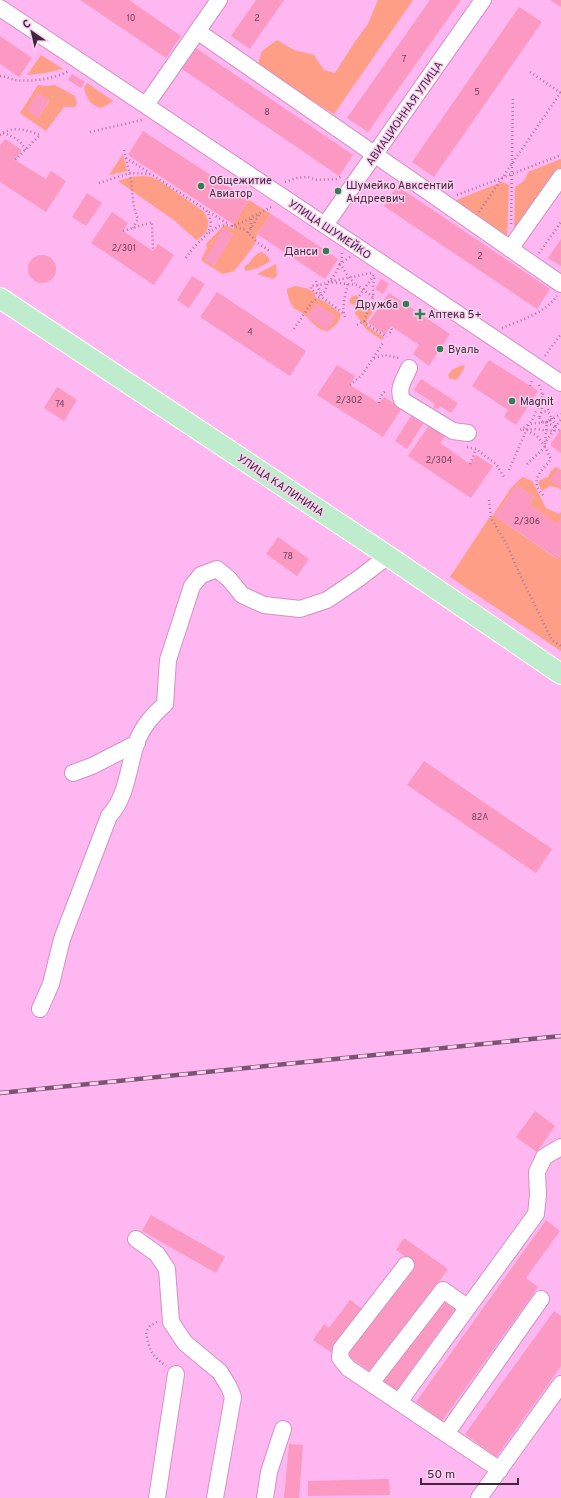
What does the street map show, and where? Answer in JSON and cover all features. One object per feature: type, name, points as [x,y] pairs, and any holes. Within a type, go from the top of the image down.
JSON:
[{"type":"main road","name":"УЛИЦА КАЛИНИНА","points":[[0,298],[388,556],[561,674]]},
{"type":"street","points":[[145,112],[197,31],[219,0]]},
{"type":"street","name":"АВИАЦИОННАЯ УЛИЦА","points":[[325,225],[483,0]]},
{"type":"street","name":"УЛИЦА ШУМЕЙКО","points":[[0,8],[84,64],[145,112],[268,187],[561,383]]},
{"type":"street","points":[[197,31],[532,264],[560,289]]},
{"type":"street","points":[[510,249],[561,177]]},
{"type":"street","points":[[406,364],[399,393],[402,400],[460,432]]},
{"type":"street","points":[[40,1009],[51,984],[55,963],[64,932],[109,816],[116,808],[125,785],[136,743],[148,720],[164,704],[168,660],[192,586],[201,575],[217,569],[229,579],[242,595],[264,605],[300,609],[327,600],[388,556]]},
{"type":"street","points":[[72,773],[92,766],[136,743]]},
{"type":"street","points":[[399,1402],[536,1214],[538,1195],[537,1172],[544,1157],[561,1147]]},
{"type":"street","points":[[136,1239],[158,1254],[167,1269],[171,1322],[185,1343],[220,1372],[229,1386],[233,1397],[215,1498]]},
{"type":"street","points":[[406,1265],[341,1349],[340,1358],[348,1368],[500,1470]]},
{"type":"street","points":[[371,1383],[443,1290],[468,1307]]},
{"type":"street","points":[[446,1434],[541,1299]]},
{"type":"street","points":[[157,1498],[176,1374]]},
{"type":"street","points":[[479,1498],[561,1384]]},
{"type":"street","points":[[265,1498],[269,1472],[283,1429]]},
{"type":"path","points":[[0,76],[14,80],[33,80],[56,76],[84,64]]},
{"type":"path","points":[[472,222],[561,92],[530,72]]},
{"type":"path","points":[[510,249],[513,96]]},
{"type":"path","points":[[90,132],[145,112]]},
{"type":"path","points":[[1,134],[19,129],[27,130],[40,135],[15,160]]},
{"type":"path","points":[[1,134],[17,139],[23,144],[26,150]]},
{"type":"path","points":[[124,150],[130,173],[134,208],[138,219],[133,228]]},
{"type":"path","points":[[442,201],[561,155]]},
{"type":"path","points":[[126,158],[228,225],[248,233],[258,243],[271,252]]},
{"type":"path","points":[[99,183],[130,173],[151,174]]},
{"type":"path","points":[[268,187],[297,178],[308,177],[316,180],[336,179],[343,175]]},
{"type":"path","points":[[232,226],[275,205]]},
{"type":"path","points":[[186,259],[195,246],[205,238],[208,233],[212,221],[206,210]]},
{"type":"path","points":[[248,233],[260,213]]},
{"type":"path","points":[[251,218],[251,229]]},
{"type":"path","points":[[123,230],[152,222],[153,251]]},
{"type":"path","points":[[532,264],[561,222]]},
{"type":"path","points":[[208,233],[219,226],[228,225]]},
{"type":"path","points":[[294,329],[312,302],[321,296],[325,291],[328,282],[340,264],[342,250]]},
{"type":"path","points":[[340,264],[352,256]]},
{"type":"path","points":[[340,264],[347,272],[349,278],[343,305],[345,317]]},
{"type":"path","points":[[344,314],[321,296],[316,294],[311,289],[311,286],[376,272]]},
{"type":"path","points":[[357,299],[376,272]]},
{"type":"path","points":[[356,325],[364,321],[373,297],[373,284],[376,272]]},
{"type":"path","points":[[349,278],[373,297]]},
{"type":"path","points":[[316,281],[321,296]]},
{"type":"path","points":[[328,282],[357,285]]},
{"type":"path","points":[[489,335],[527,318],[552,303],[560,289]]},
{"type":"path","points":[[364,321],[366,324],[387,338]]},
{"type":"path","points":[[390,333],[392,330],[391,326]]},
{"type":"path","points":[[556,427],[537,382],[535,372],[561,334]]},
{"type":"path","points":[[350,385],[362,376],[383,343]]},
{"type":"path","points":[[374,358],[384,355],[406,364]]},
{"type":"path","points":[[379,404],[383,392],[387,390]]},
{"type":"path","points":[[542,392],[542,401],[533,420],[520,430],[560,430],[547,422],[541,421],[540,415],[544,399]]},
{"type":"path","points":[[541,413],[547,411],[550,414]]},
{"type":"path","points":[[526,464],[545,447],[547,422],[550,420],[550,414]]},
{"type":"path","points":[[529,424],[547,422],[561,414]]},
{"type":"path","points":[[545,443],[561,419]]},
{"type":"path","points":[[509,470],[529,424]]},
{"type":"path","points":[[527,430],[537,436],[551,459],[536,478],[540,492],[544,496]]},
{"type":"path","points":[[460,432],[461,442],[468,448],[476,449],[496,464],[504,477]]},
{"type":"path","points":[[470,464],[476,449]]},
{"type":"path","points":[[489,500],[491,518],[506,542],[520,576],[552,640],[561,646]]},
{"type":"path","points":[[171,1322],[159,1321],[150,1326],[146,1332],[150,1351],[155,1358],[176,1374]]},
{"type":"shaded area","points":[[378,0],[413,0],[334,114],[257,67],[262,51],[277,40],[294,50],[314,55],[324,70],[335,73],[368,24]]},
{"type":"shaded area","points":[[41,55],[63,69],[27,75]]},
{"type":"shaded area","points":[[87,83],[113,101],[101,108],[94,105],[85,92],[84,88]]},
{"type":"shaded area","points":[[38,85],[55,85],[75,96],[77,104],[75,107],[64,107],[46,131],[20,113]],"holes":[[[38,93],[49,101],[38,118],[27,110]]]},
{"type":"shaded area","points":[[123,154],[127,171],[109,175]]},
{"type":"shaded area","points":[[561,159],[561,170],[514,236],[515,187],[523,181],[528,172]]},
{"type":"shaded area","points":[[131,177],[151,177],[160,181],[203,211],[208,219],[208,227],[204,234],[196,240],[175,221],[118,181]]},
{"type":"shaded area","points":[[502,182],[509,185],[507,239],[454,201]]},
{"type":"shaded area","points":[[249,200],[271,214],[257,234],[255,244],[243,260],[234,271],[223,274],[202,261],[202,258],[207,248],[206,244],[224,225],[234,229],[233,224]],"holes":[[[223,228],[233,234],[214,266]]]},
{"type":"shaded area","points":[[262,252],[269,258],[269,262],[258,268],[246,271],[244,269],[245,266],[257,254]]},
{"type":"shaded area","points":[[276,264],[277,276],[273,279],[257,274]]},
{"type":"shaded area","points":[[295,286],[306,288],[315,293],[315,297],[327,303],[341,314],[338,322],[328,331],[323,330],[293,307],[287,289]],"holes":[[[316,304],[336,317],[307,317]]]},
{"type":"shaded area","points":[[356,295],[365,304],[372,301],[379,303],[367,320],[367,326],[384,337],[382,340],[366,329],[355,314],[356,306],[350,303],[349,300]]},
{"type":"shaded area","points":[[463,365],[465,367],[458,378],[455,380],[449,378],[448,375],[453,369]]},
{"type":"shaded area","points":[[556,467],[561,470],[561,472],[558,470],[550,480],[561,487],[561,490],[550,486],[542,491],[538,483],[540,480],[548,477],[551,471]]},
{"type":"shaded area","points":[[522,477],[532,481],[546,508],[559,514],[561,512],[561,518],[557,524],[529,504],[534,497],[517,485],[495,516],[557,559],[561,554],[561,651],[450,577],[489,518],[491,518],[511,488]]},
{"type":"building","points":[[80,0],[129,0],[181,36],[166,58]]},
{"type":"building","points":[[256,0],[284,0],[250,49],[231,36]]},
{"type":"building","points":[[430,0],[461,0],[368,132],[347,118]]},
{"type":"building","points":[[550,0],[561,0],[561,7]]},
{"type":"building","points":[[519,7],[542,22],[434,177],[412,162]]},
{"type":"building","points":[[0,36],[32,58],[19,77],[0,64]]},
{"type":"building","points":[[196,48],[353,155],[339,176],[182,69]]},
{"type":"building","points":[[72,74],[85,82],[81,88],[68,80]]},
{"type":"building","points":[[38,93],[49,100],[38,118],[27,110]]},
{"type":"building","name":"Общежитие Авиатор","points":[[143,131],[249,200],[233,224],[128,155]]},
{"type":"building","points":[[5,139],[22,150],[15,160],[46,179],[51,171],[66,181],[46,212],[0,182],[0,146]]},
{"type":"building","points":[[397,186],[550,289],[537,309],[384,206]]},
{"type":"building","points":[[87,193],[102,203],[86,226],[72,217]]},
{"type":"building","points":[[112,212],[128,223],[123,231],[153,251],[158,244],[174,255],[154,285],[91,243]]},
{"type":"building","points":[[271,214],[338,259],[325,279],[257,234]]},
{"type":"building","points":[[223,228],[233,234],[214,266],[204,260]]},
{"type":"building","points":[[561,239],[561,266],[548,258]]},
{"type":"building","points":[[42,255],[52,259],[56,269],[52,279],[42,283],[32,279],[28,269],[32,259]]},
{"type":"building","points":[[192,276],[205,284],[189,308],[177,300]]},
{"type":"building","points":[[381,279],[389,284],[383,294],[375,289]]},
{"type":"building","points":[[217,292],[306,351],[290,376],[200,317]]},
{"type":"building","points":[[389,293],[450,334],[429,366],[413,354],[419,345],[391,326],[385,335],[368,323]]},
{"type":"building","points":[[316,304],[336,317],[327,330],[307,317]]},
{"type":"building","name":"Magnit","points":[[489,360],[538,391],[516,425],[504,417],[508,410],[472,386]]},
{"type":"building","points":[[337,365],[355,376],[350,385],[379,403],[384,397],[402,408],[383,437],[317,395]]},
{"type":"building","points":[[421,379],[458,403],[451,413],[440,406],[437,409],[433,407],[435,404],[414,390]]},
{"type":"building","points":[[57,387],[77,400],[64,421],[44,408]]},
{"type":"building","points":[[411,416],[423,424],[407,449],[395,441]]},
{"type":"building","points":[[430,424],[446,435],[440,443],[470,464],[476,455],[493,466],[471,498],[408,456]]},
{"type":"building","points":[[561,429],[561,453],[550,445]]},
{"type":"building","points":[[558,469],[561,472],[561,487],[550,480]]},
{"type":"building","points":[[517,485],[534,497],[529,504],[557,524],[561,518],[561,554],[558,559],[495,516]]},
{"type":"building","points":[[278,537],[309,559],[297,576],[266,554]]},
{"type":"building","points":[[424,761],[552,849],[536,873],[407,785]]},
{"type":"building","points":[[535,1111],[555,1126],[537,1152],[516,1137]]},
{"type":"building","points":[[151,1215],[225,1257],[216,1273],[142,1231]]},
{"type":"building","points":[[546,1220],[560,1231],[526,1278],[538,1287],[442,1421],[416,1402]]},
{"type":"building","points":[[404,1238],[448,1269],[373,1374],[347,1355],[414,1263],[396,1250]]},
{"type":"building","points":[[443,1298],[456,1308],[396,1391],[383,1382]]},
{"type":"building","points":[[350,1300],[364,1310],[332,1353],[313,1340],[324,1324],[329,1328]]},
{"type":"building","points":[[554,1311],[561,1316],[561,1366],[496,1457],[465,1434]]},
{"type":"building","points":[[289,1444],[303,1445],[299,1498],[284,1498]]},
{"type":"building","points":[[389,1479],[390,1495],[308,1496],[308,1481]]},
{"type":"railway","points":[[0,1093],[561,1036]]},
{"type":"place","name":"Общежитие Авиатор","points":[[201,186]]},
{"type":"place","name":"Шумейко Авксентий Андреевич","points":[[338,191]]},
{"type":"place","name":"Данси","points":[[326,251]]},
{"type":"place","name":"Дружба","points":[[406,304]]},
{"type":"place","name":"Аптека 5+","points":[[420,314]]},
{"type":"place","name":"Вуаль","points":[[440,349]]},
{"type":"place","name":"Magnit","points":[[512,401]]}]
